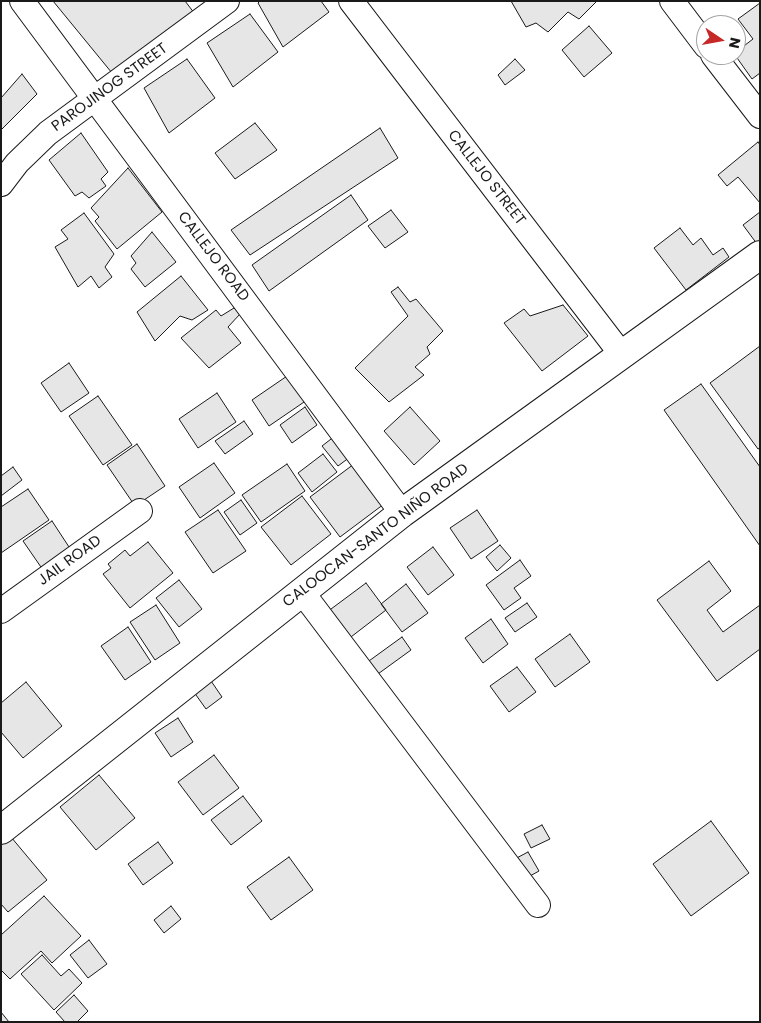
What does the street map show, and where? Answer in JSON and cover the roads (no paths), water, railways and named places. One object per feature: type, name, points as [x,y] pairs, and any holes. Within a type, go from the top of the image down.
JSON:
[{"type":"street","name":"CALLEJO ROAD","points":[[22,1],[402,513]]},
{"type":"street","name":"PAROJINOG STREET","points":[[1,184],[17,162],[48,133],[227,1]]},
{"type":"street","name":"CALLEJO STREET","points":[[351,1],[622,355]]},
{"type":"street","points":[[672,1],[696,33]]},
{"type":"street","points":[[721,65],[760,116]]},
{"type":"street","name":"CALOOCAN-SANTO NIÑO ROAD","points":[[1,830],[402,513],[760,255]]},
{"type":"street","name":"JAIL ROAD","points":[[1,611],[140,511]]},
{"type":"street","points":[[302,592],[538,905]]}]
